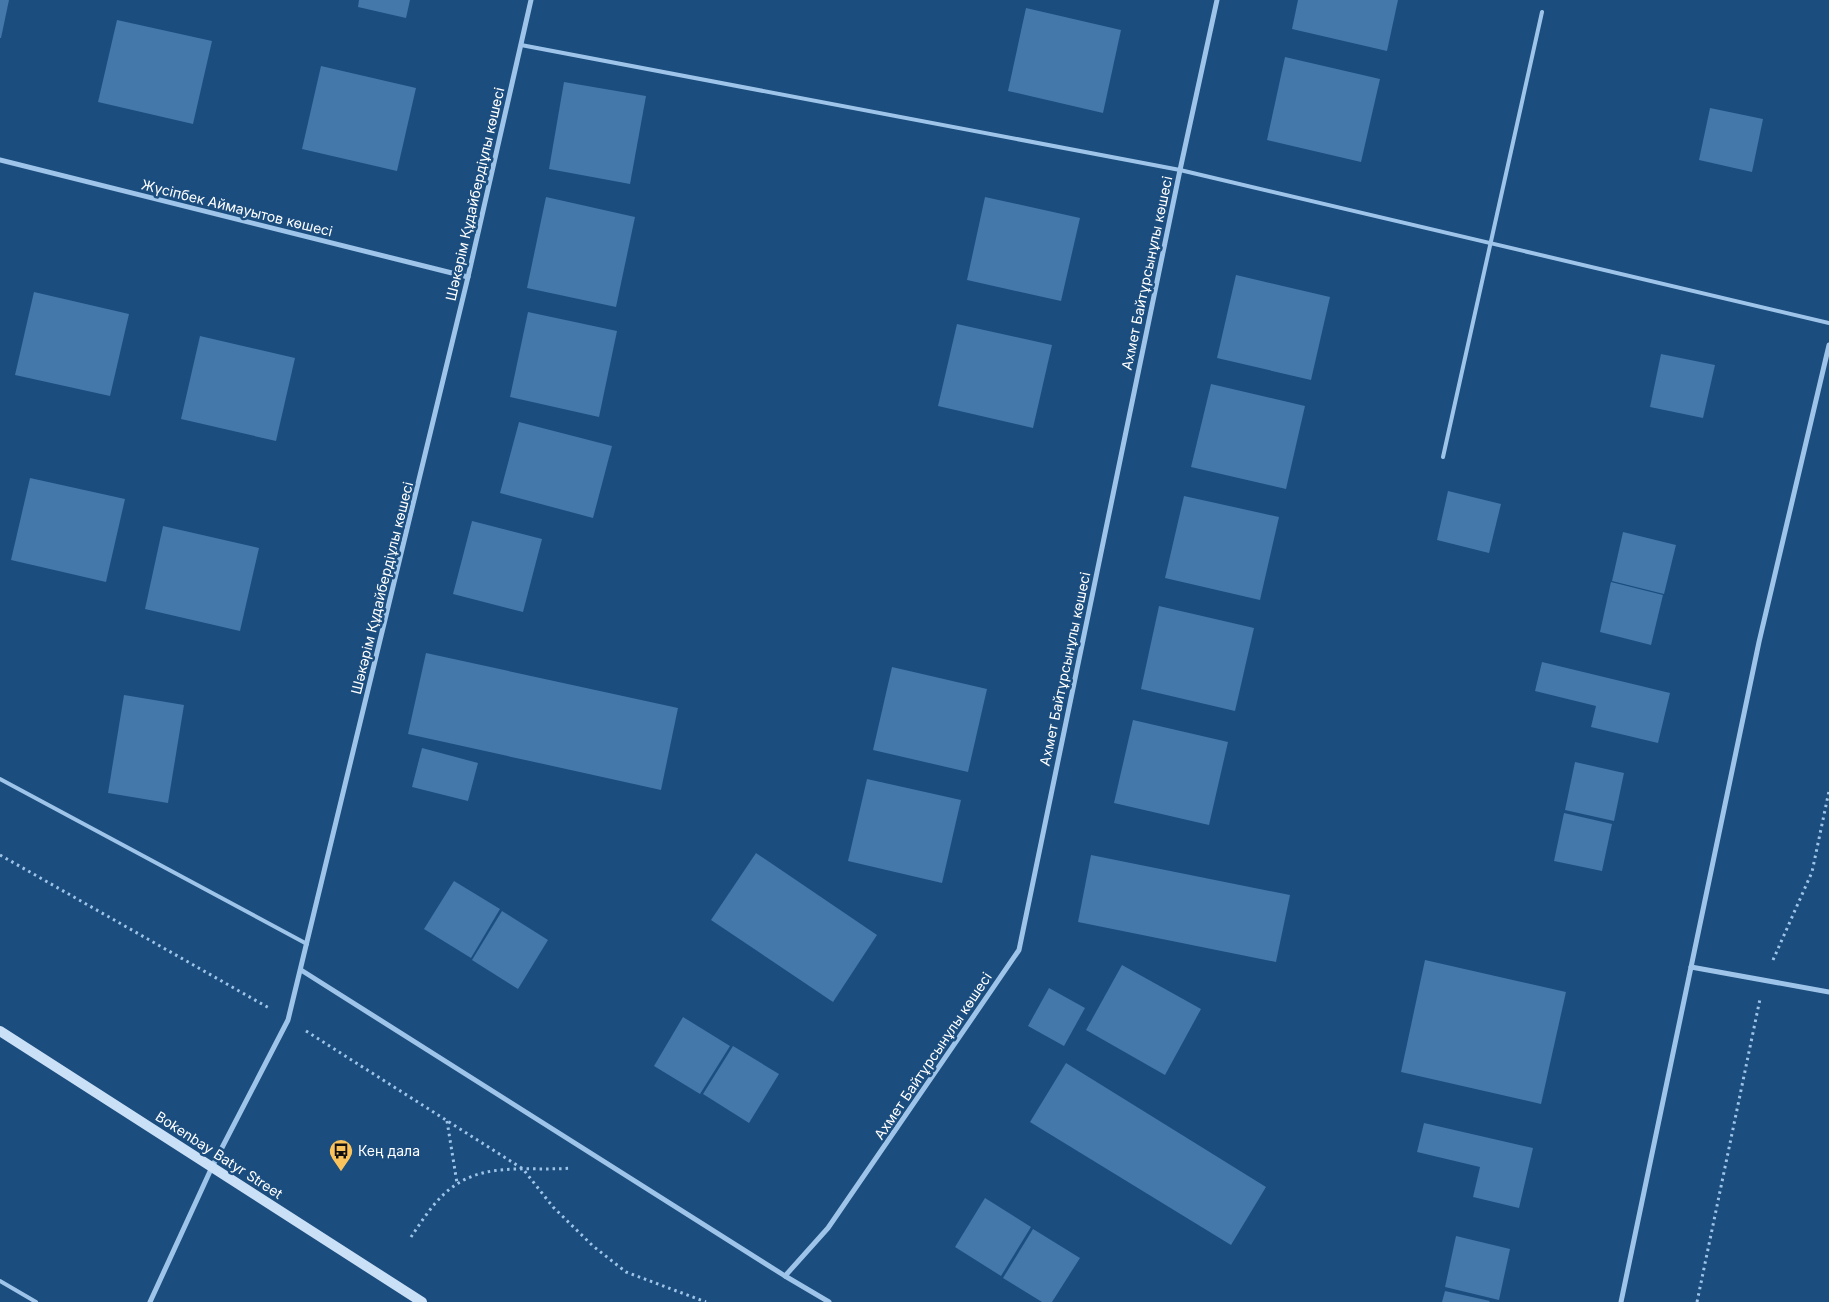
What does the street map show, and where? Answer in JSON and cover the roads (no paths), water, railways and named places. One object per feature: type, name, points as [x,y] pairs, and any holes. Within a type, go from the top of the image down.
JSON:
[{"type":"main road","name":"Bokenbay Batyr Street","points":[[0,1031],[422,1302]]},
{"type":"street","name":"Шәкәрім Құдайбердіұлы көшесі","points":[[150,1302],[212,1167],[288,1020],[468,278],[531,0]]},
{"type":"street","name":"Ахмет Байтұрсынұлы көшесі","points":[[785,1276],[828,1228],[1019,950],[1180,170],[1217,0]]},
{"type":"street","name":"Жүсіпбек Аймауытов көшесі","points":[[0,160],[468,278]]},
{"type":"street","points":[[1621,1302],[1759,642],[1829,345]]},
{"type":"street","points":[[1691,967],[1829,992]]},
{"type":"street","points":[[301,970],[828,1302]]},
{"type":"lane","points":[[1443,457],[1489,243],[1542,12]]},
{"type":"lane","points":[[521,45],[1180,170],[1829,323]]},
{"type":"lane","points":[[0,779],[307,944]]},
{"type":"lane","points":[[0,1281],[36,1302]]},
{"type":"place","name":"Кең дала","points":[[341,1172]]}]
